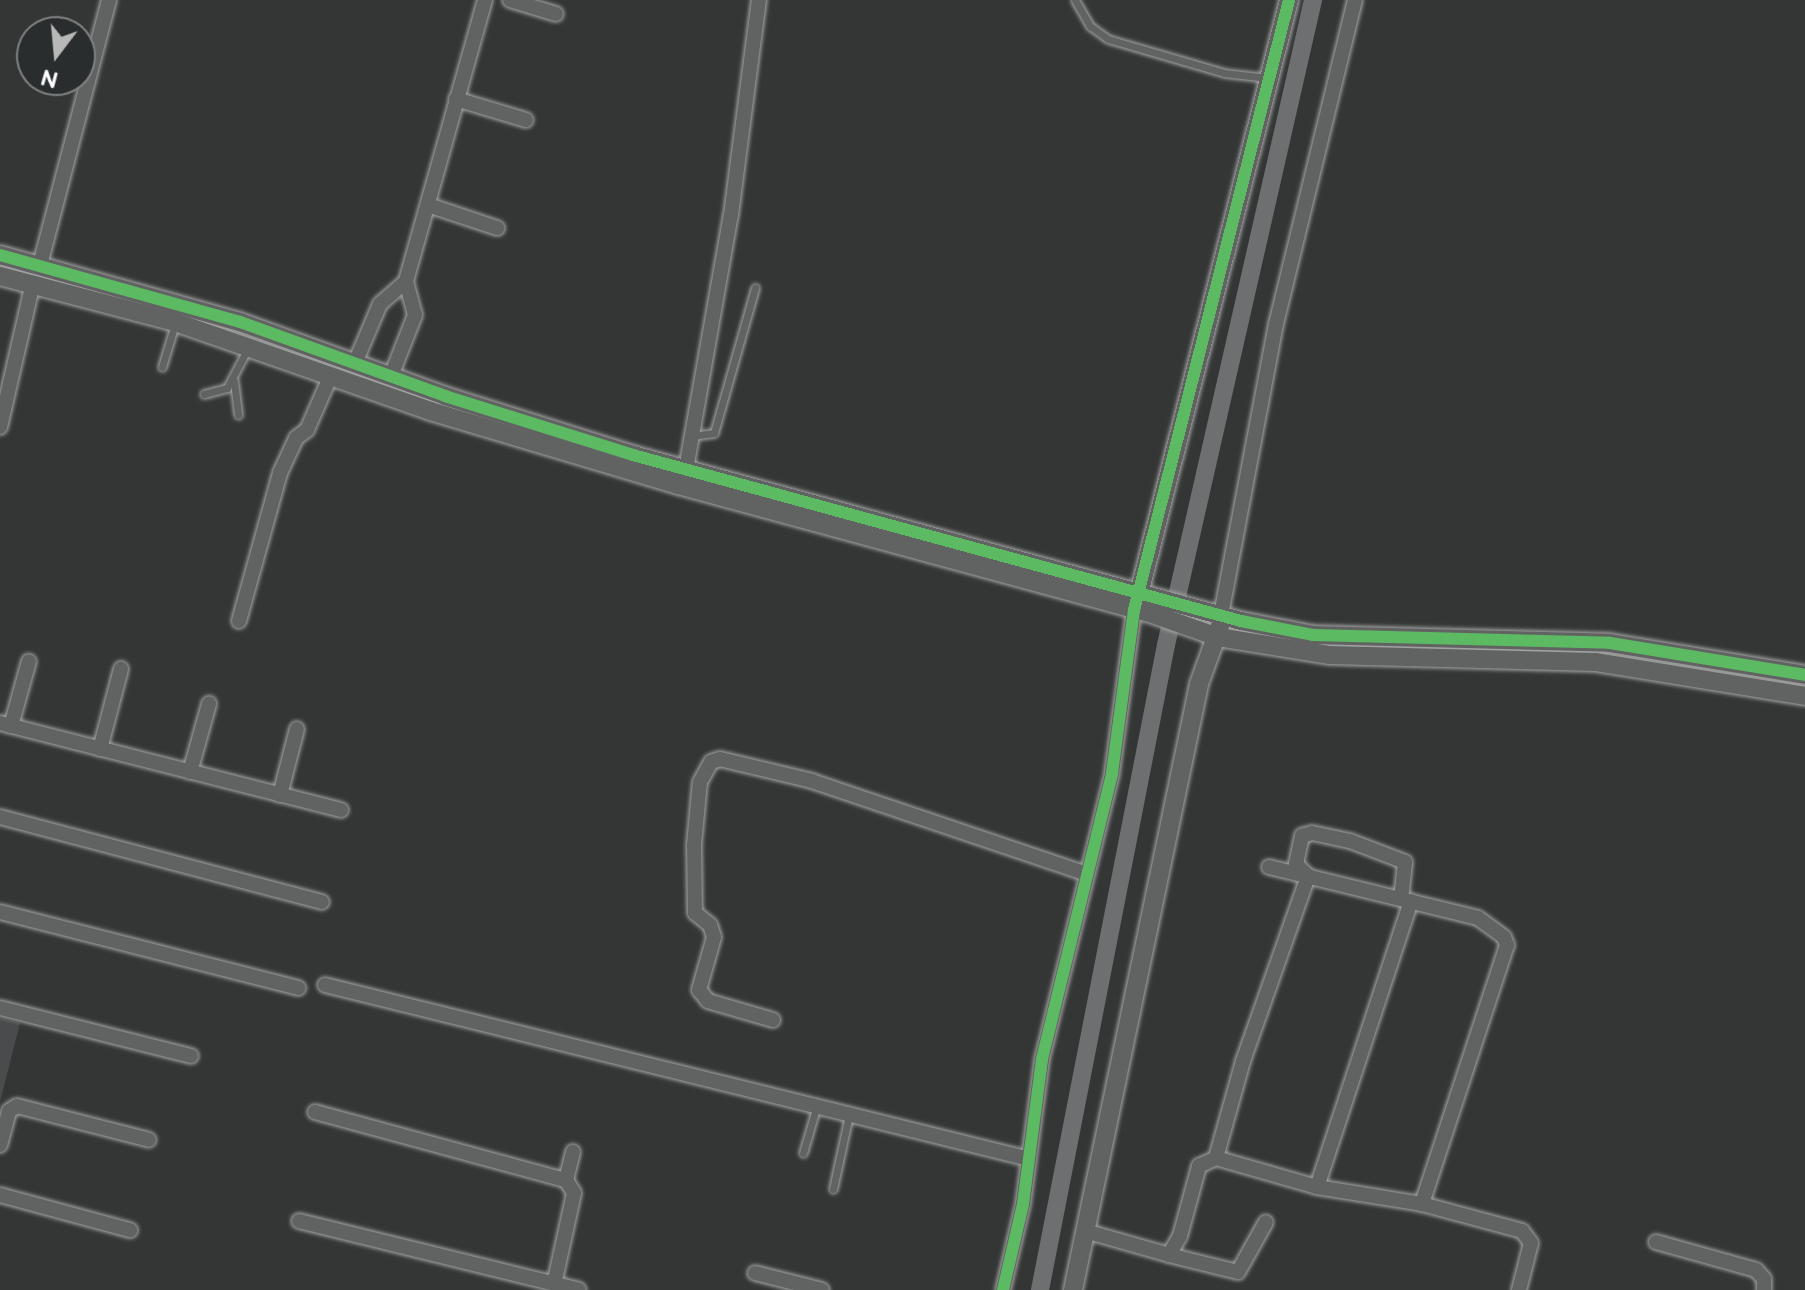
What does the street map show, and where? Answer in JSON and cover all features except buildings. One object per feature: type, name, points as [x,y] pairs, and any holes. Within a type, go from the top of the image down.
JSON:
[{"type":"street","points":[[1,421],[36,274],[109,0]]},
{"type":"street","points":[[355,363],[380,304],[406,281],[431,206],[456,99],[485,0]]},
{"type":"street","points":[[510,0],[556,14]]},
{"type":"street","points":[[686,469],[731,215],[759,0]]},
{"type":"street","points":[[1003,1290],[1029,1159],[1042,1059],[1112,773],[1141,602],[1289,0]]},
{"type":"street","points":[[1073,1290],[1276,324],[1355,0]]},
{"type":"street","points":[[456,99],[526,120]]},
{"type":"street","points":[[431,206],[497,228]]},
{"type":"street","points":[[0,255],[36,274],[430,411],[678,485],[1141,602],[1313,635],[1610,643],[1805,675]]},
{"type":"street","points":[[0,276],[36,274],[240,322],[391,376],[686,469],[1141,602],[1211,634],[1329,655],[1596,662],[1805,696]]},
{"type":"street","points":[[391,376],[415,315],[406,281]]},
{"type":"street","points":[[239,621],[280,473],[296,438],[307,430],[331,375]]},
{"type":"street","points":[[29,661],[5,724],[341,810]]},
{"type":"street","points":[[100,749],[121,669]]},
{"type":"street","points":[[190,772],[209,704]]},
{"type":"street","points":[[280,795],[297,729]]},
{"type":"street","points":[[773,1020],[708,1001],[699,990],[714,937],[710,925],[695,913],[700,782],[711,762],[720,759],[812,781],[1087,874]]},
{"type":"street","points":[[0,817],[322,902]]},
{"type":"street","points":[[1308,876],[1296,864],[1302,836],[1312,833],[1350,841],[1405,862],[1406,899],[1317,1187]]},
{"type":"street","points":[[1269,867],[1478,918],[1498,929],[1507,945],[1422,1204]]},
{"type":"street","points":[[1216,1158],[1243,1061],[1308,876]]},
{"type":"street","points":[[0,912],[298,988]]},
{"type":"street","points":[[325,985],[1029,1159]]},
{"type":"street","points":[[0,1008],[191,1056]]},
{"type":"street","points":[[0,1145],[9,1111],[17,1106],[149,1140]]},
{"type":"street","points":[[315,1112],[566,1180],[574,1193],[554,1285]]},
{"type":"street","points":[[566,1180],[573,1152]]},
{"type":"street","points":[[1169,1255],[1180,1236],[1199,1166],[1216,1158],[1317,1187],[1422,1204],[1522,1231],[1531,1243],[1519,1290]]},
{"type":"street","points":[[0,1195],[130,1230]]},
{"type":"street","points":[[299,1221],[579,1290]]},
{"type":"street","points":[[1085,1231],[1238,1272],[1266,1222]]},
{"type":"street","points":[[1656,1242],[1756,1270],[1764,1279],[1764,1290]]},
{"type":"street","points":[[755,1273],[822,1290]]},
{"type":"lane","points":[[1075,0],[1090,26],[1108,39],[1224,73],[1270,78]]},
{"type":"lane","points":[[692,436],[714,433],[755,288]]},
{"type":"lane","points":[[162,367],[175,322]]},
{"type":"lane","points":[[204,394],[227,388],[249,346]]},
{"type":"lane","points":[[234,379],[238,415]]},
{"type":"lane","points":[[803,1153],[817,1105]]},
{"type":"lane","points":[[833,1189],[849,1113]]},
{"type":"shaded area","points":[[0,1018],[20,1023],[0,1102]]},
{"type":"waterway","points":[[1040,1290],[1166,645],[1313,0]]},
{"type":"cycle path","points":[[1003,1290],[1023,1204],[1042,1059],[1112,773],[1134,610],[1289,0]]},
{"type":"cycle path","points":[[0,255],[240,322],[445,396],[633,455],[1241,621],[1313,635],[1610,643],[1805,675]]}]
